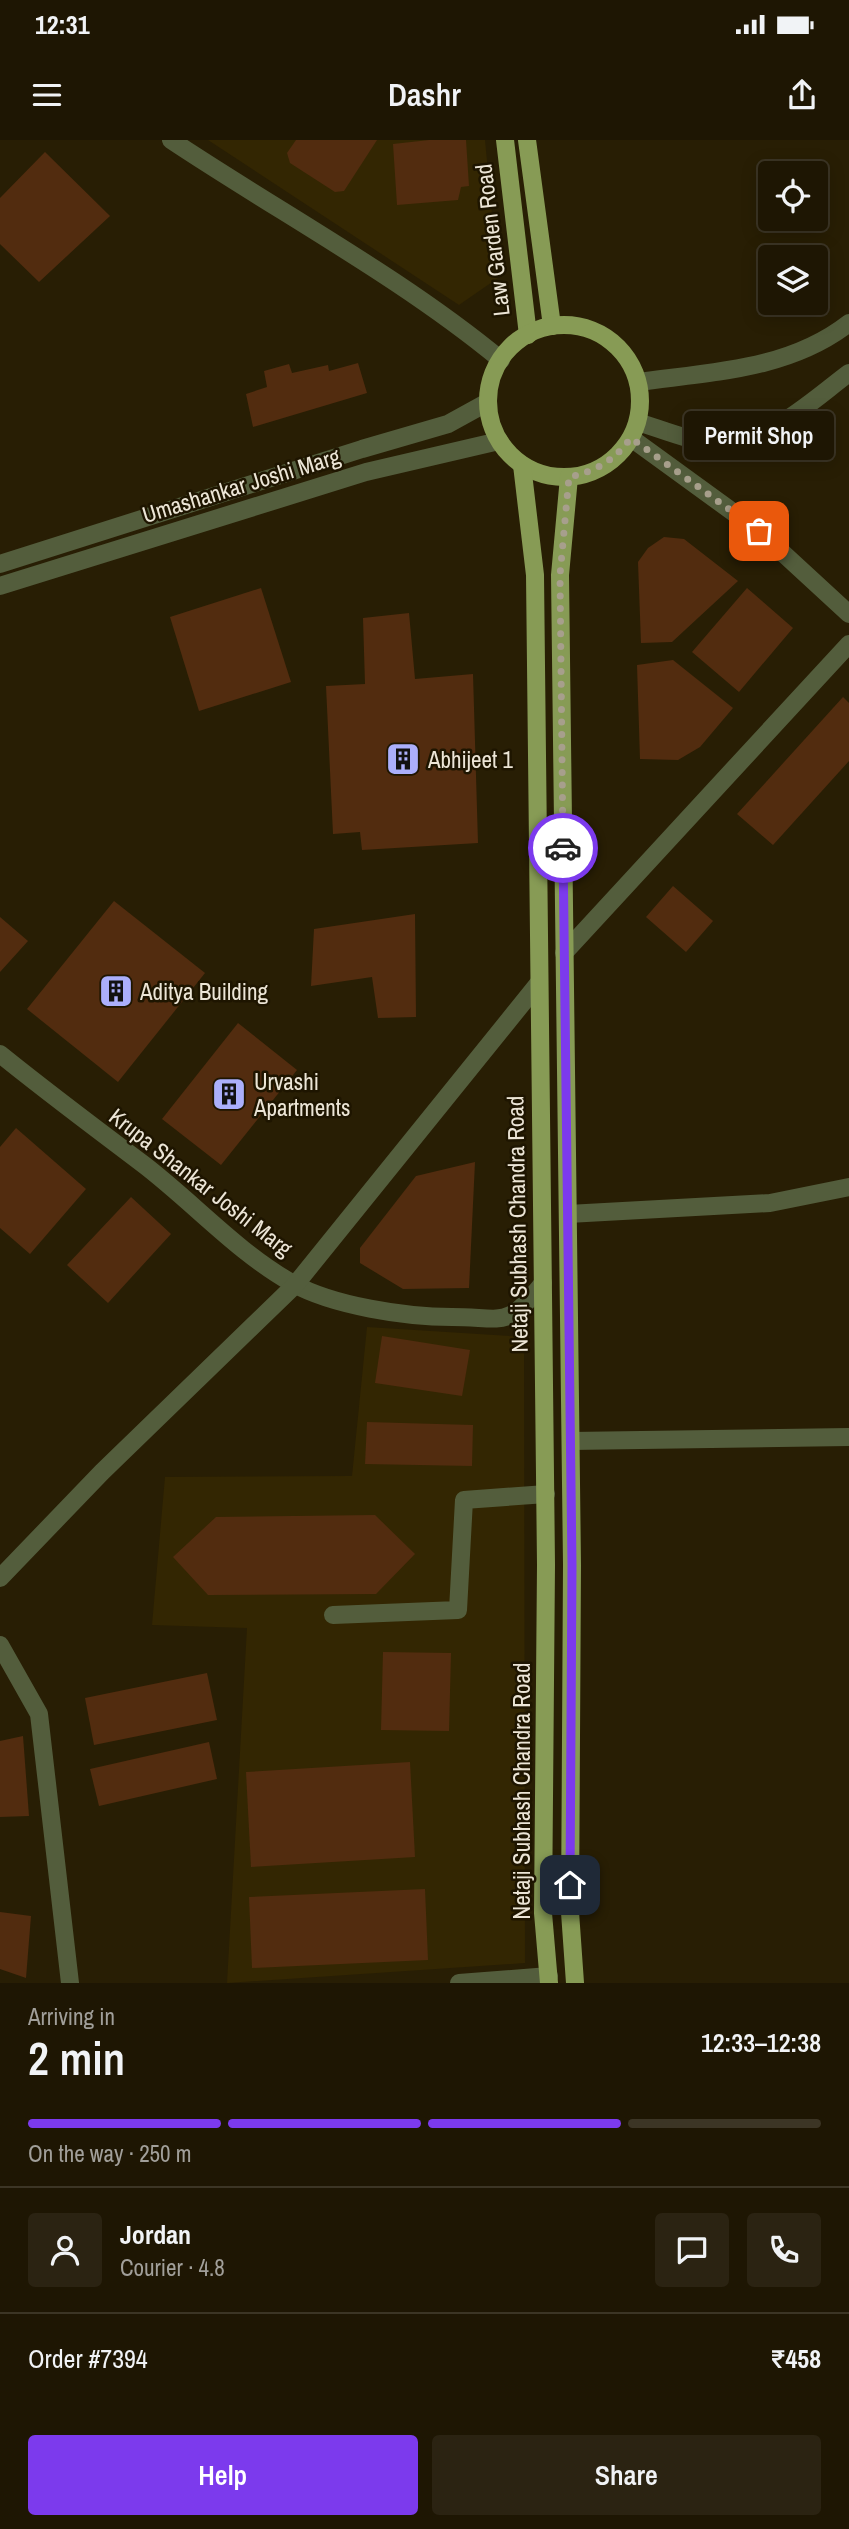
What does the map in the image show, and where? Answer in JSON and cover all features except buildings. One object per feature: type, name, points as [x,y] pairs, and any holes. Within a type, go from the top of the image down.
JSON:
[{"type":"main road","name":"Law Garden Road","points":[[505,140],[528,335]]},
{"type":"main road","points":[[527,140],[552,326]]},
{"type":"main road","points":[[552,326],[575,326],[596,332],[615,344],[629,361],[638,382],[640,405],[634,430],[615,458],[594,471],[569,477],[545,475],[522,465],[499,441],[491,423],[488,402],[491,380],[500,360],[528,335],[552,326]]},
{"type":"main road","name":"Netaji Subhash Chandra Road","points":[[522,465],[535,575],[545,1494],[543,1913],[549,1979]]},
{"type":"main road","points":[[569,477],[560,575],[571,1441],[570,1912],[575,1983]]},
{"type":"street","points":[[171,140],[390,280],[500,360]]},
{"type":"street","points":[[638,382],[765,365],[833,336],[849,323]]},
{"type":"street","points":[[634,430],[708,443],[745,441],[773,427],[849,373]]},
{"type":"street","name":"Umashankar Joshi Marg","points":[[0,564],[448,424],[488,402]]},
{"type":"street","points":[[634,430],[759,531],[849,614]]},
{"type":"street","name":"Umashankar Joshi Marg","points":[[0,586],[366,472],[499,441]]},
{"type":"street","points":[[564,953],[849,644]]},
{"type":"street","points":[[0,1578],[102,1472],[295,1285],[538,984]]},
{"type":"street","name":"Krupa Shankar Joshi Marg","points":[[0,1054],[98,1133],[143,1164],[260,1262],[295,1285],[353,1304],[412,1317],[497,1321],[524,1307],[543,1283]]},
{"type":"street","points":[[568,1214],[770,1203],[849,1187]]},
{"type":"street","points":[[571,1441],[849,1437]]},
{"type":"street","points":[[333,1615],[458,1610],[464,1500],[545,1494]]},
{"type":"street","points":[[0,1645],[39,1714],[70,1983]]},
{"type":"street","points":[[458,1983],[549,1979]]},
{"type":"shaded area","points":[[208,140],[485,140],[498,278],[459,305]]},
{"type":"shaded area","points":[[367,1327],[524,1337],[525,1963],[227,1983],[247,1628],[152,1625],[165,1477],[352,1476]]},
{"type":"way so far","points":[[563,848],[560,575],[569,477],[594,471],[615,458],[631,438],[759,531]]},
{"type":"place","name":"Permit Shop","points":[[759,531]]},
{"type":"place","name":"Abhijeet 1","points":[[403,759]]},
{"type":"place","name":"Aditya Building","points":[[116,991]]},
{"type":"place","name":"Urvashi Apartments","points":[[229,1094]]},
{"type":"route","points":[[563,848],[572,1565],[570,1885]]}]
